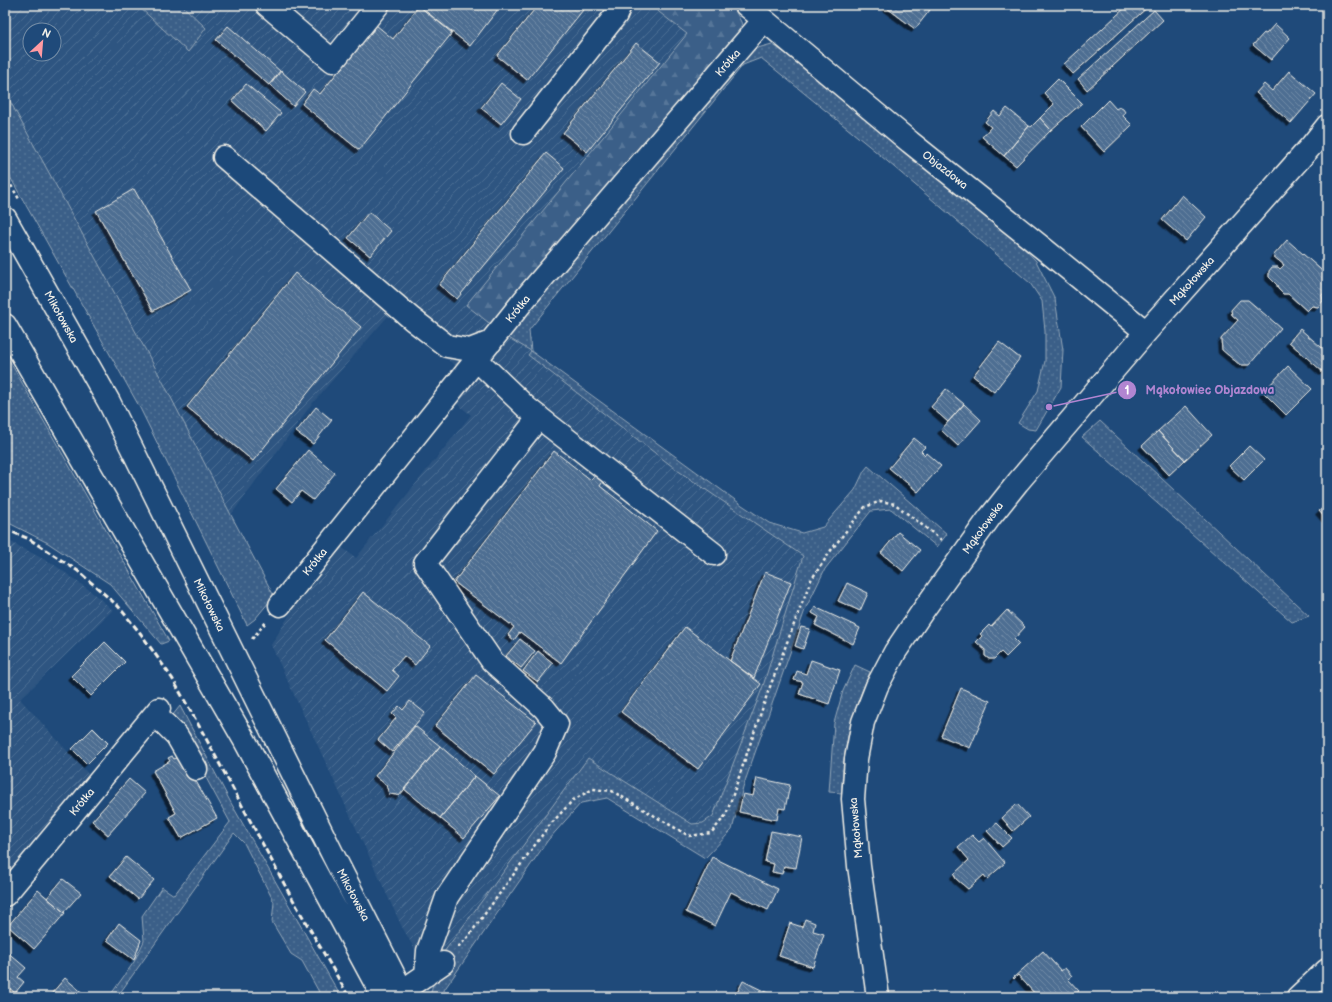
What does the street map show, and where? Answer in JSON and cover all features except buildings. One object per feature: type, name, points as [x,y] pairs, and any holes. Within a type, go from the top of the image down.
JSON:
[{"type":"street","points":[[267,5],[333,61],[378,5]]},
{"type":"street","points":[[523,133],[616,15],[620,5]]},
{"type":"street","name":"Objazdowa","points":[[746,5],[910,142],[1146,332]]},
{"type":"street","name":"Krótka","points":[[280,605],[538,284],[764,20]]},
{"type":"street","name":"Mąkołowska","points":[[878,997],[859,866],[853,798],[856,759],[863,722],[877,686],[895,652],[922,612],[1018,482],[1146,332],[1323,158],[1327,126]]},
{"type":"street","points":[[224,157],[412,319],[447,346],[470,350],[491,342]]},
{"type":"street","name":"Mikołowska","points":[[5,218],[108,402],[334,858],[397,995]]},
{"type":"street","name":"Mikołowska","points":[[5,325],[245,741],[397,995]]},
{"type":"street","points":[[477,360],[527,408],[714,554]]},
{"type":"street","points":[[397,995],[434,969],[428,951],[447,897],[545,752],[557,724],[544,708],[492,661],[425,563],[539,417]]},
{"type":"street","name":"Krótka","points":[[5,895],[157,712],[176,736],[196,769]]},
{"type":"street","points":[[1298,997],[1327,970]]},
{"type":"path","points":[[434,969],[468,937],[548,827],[573,800],[593,790],[612,791],[689,836],[711,833],[726,815],[768,692],[811,580],[832,549],[865,507],[881,501],[895,504],[962,556]]},
{"type":"path","points":[[249,643],[280,605]]},
{"type":"shaded area","points":[[5,5],[729,5],[735,10],[742,24],[459,368],[388,316],[311,405],[231,515],[163,382],[5,92]]},
{"type":"shaded area","points":[[507,337],[531,351],[528,355],[677,470],[803,556],[763,686],[713,816],[703,823],[692,824],[588,758],[433,982],[401,925],[271,645],[298,601],[340,546],[356,558],[471,415],[455,402]]},
{"type":"shaded area","points":[[5,539],[53,564],[88,589],[113,610],[20,699],[91,777],[5,880]]},
{"type":"green space","points":[[137,5],[182,5],[206,28],[188,52]]},
{"type":"green space","points":[[650,5],[729,5],[735,10],[742,24],[735,38],[493,326],[466,305],[687,34]]},
{"type":"green space","points":[[772,44],[1005,228],[1036,261],[1055,299],[1063,350],[1061,387],[1036,430],[1028,429],[1018,423],[1038,391],[1045,361],[1045,331],[1042,301],[1030,283],[874,150],[761,58],[743,65],[529,330],[531,351],[507,337],[607,214],[754,49]]},
{"type":"green space","points":[[5,92],[163,382],[274,596],[255,619],[247,625],[139,406],[5,168]]},
{"type":"green space","points":[[531,351],[742,505],[769,523],[802,533],[823,527],[855,490],[868,466],[947,534],[937,547],[891,509],[871,511],[825,569],[805,610],[743,787],[732,830],[705,858],[607,798],[581,803],[548,840],[444,990],[446,997],[430,997],[438,960],[588,758],[692,824],[703,823],[713,816],[763,686],[803,556],[677,470],[528,355]]},
{"type":"green space","points":[[5,353],[169,641],[161,644],[110,584],[48,543],[5,521]]},
{"type":"green space","points":[[1100,421],[1309,616],[1292,622],[1082,437]]},
{"type":"green space","points":[[855,665],[870,672],[853,716],[849,731],[842,777],[842,793],[829,792],[834,723],[843,691]]},
{"type":"green space","points":[[180,706],[231,803],[341,997],[310,997],[319,992],[302,961],[291,954],[272,922],[274,902],[244,843],[234,833],[117,997],[109,997],[134,962],[144,941],[142,916],[162,887],[174,895],[230,822],[185,739],[169,720]]},
{"type":"railway","points":[[5,529],[29,539],[78,571],[118,606],[141,634],[172,678],[288,891],[349,997]]},
{"type":"place","name":"Mąkołowiec Objazdowa","points":[[1049,407]]}]
